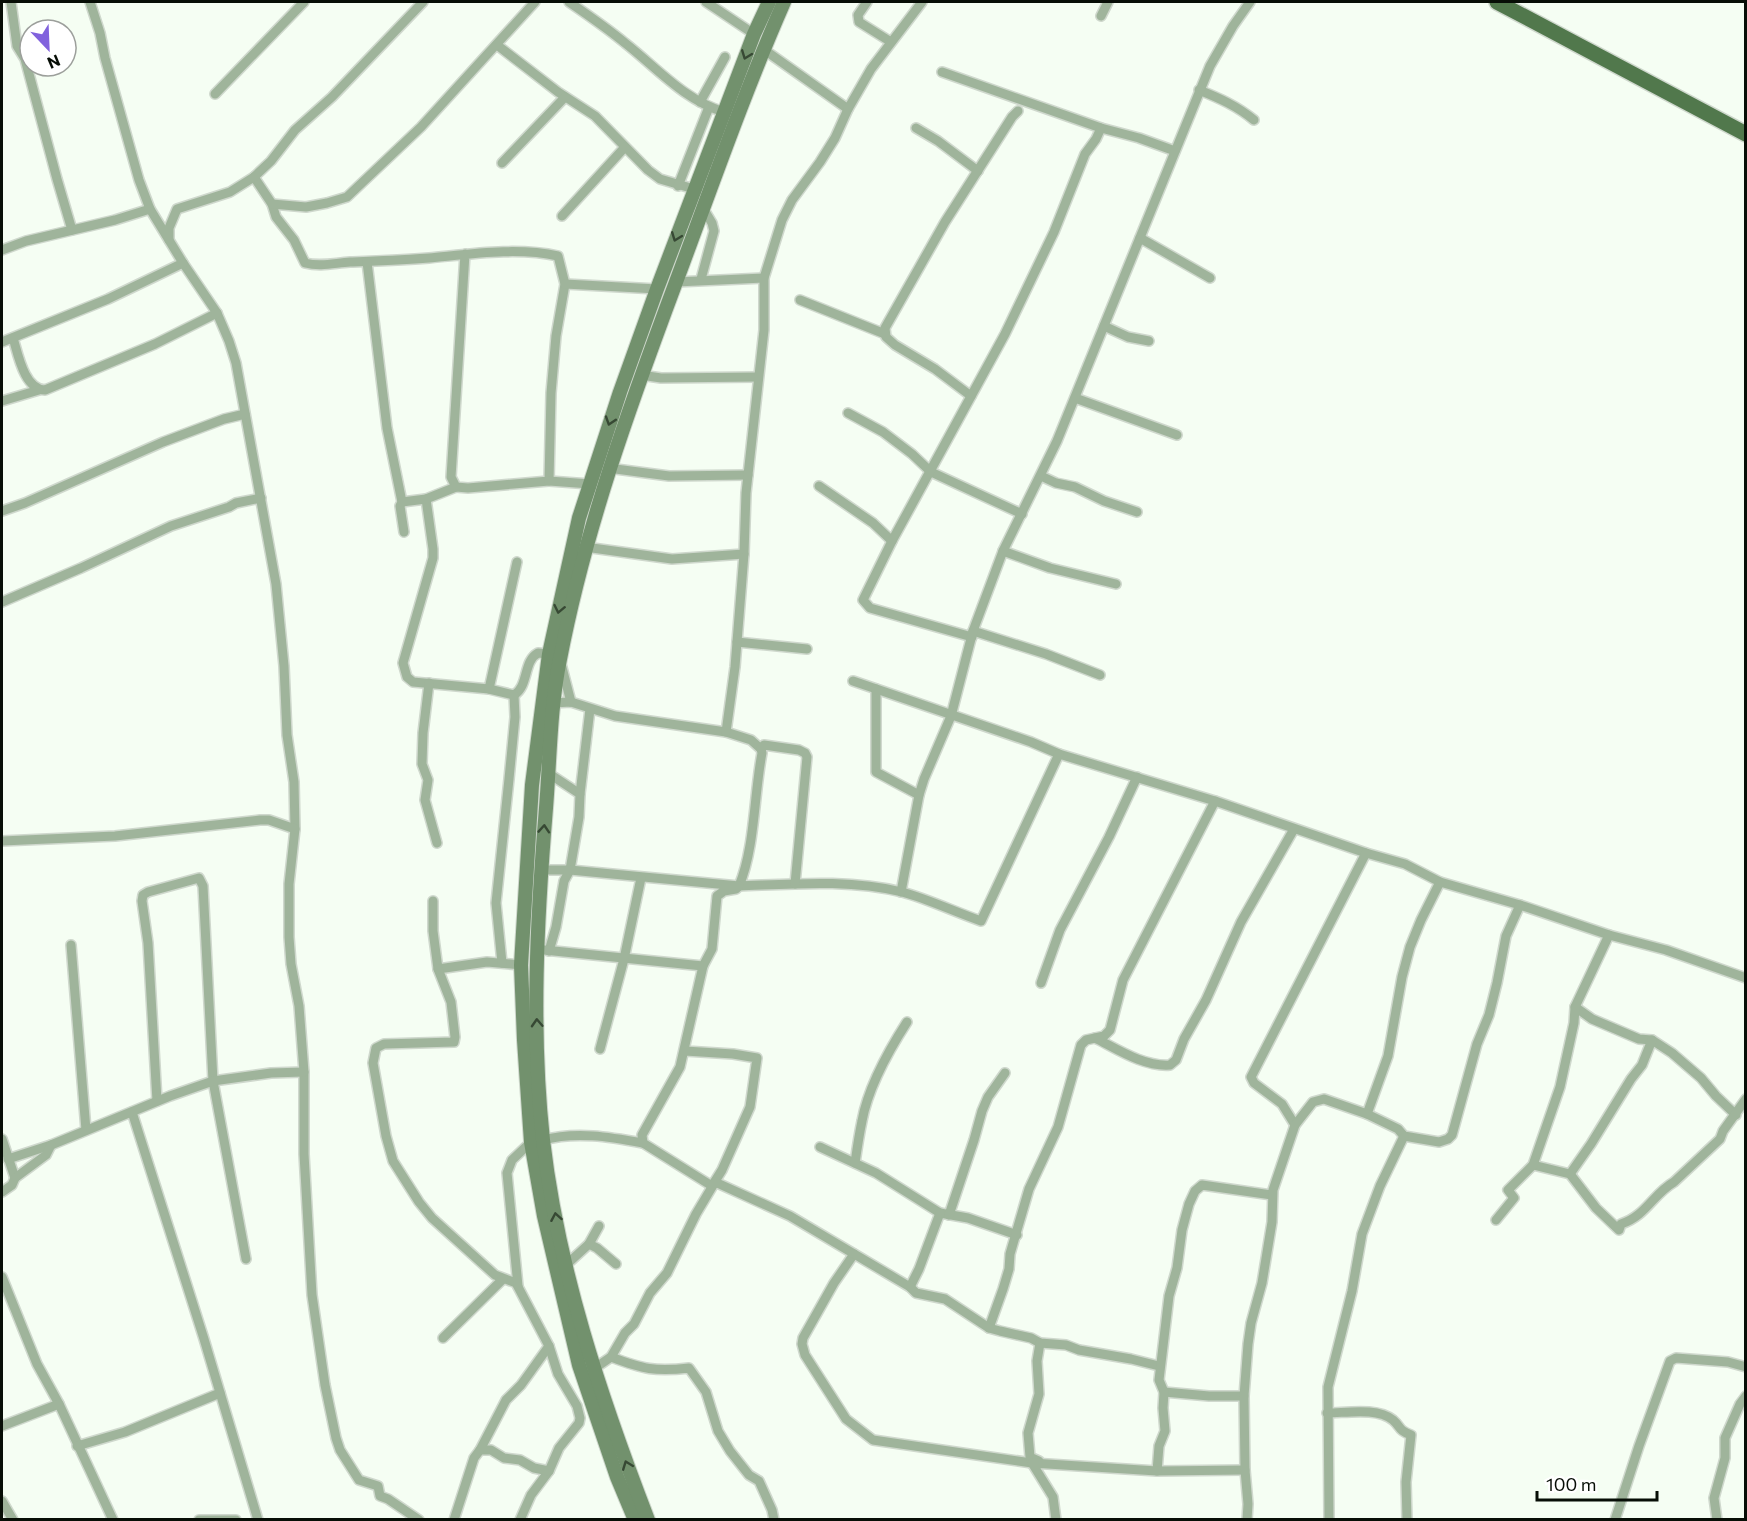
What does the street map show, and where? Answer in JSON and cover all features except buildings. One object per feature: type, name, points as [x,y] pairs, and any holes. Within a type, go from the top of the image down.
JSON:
[{"type":"main road","points":[[635,1520],[617,1477],[577,1357],[544,1216],[524,1040],[521,965],[532,785],[579,518],[657,289],[754,34],[769,2]]},
{"type":"main road","points":[[648,1520],[621,1451],[595,1368],[566,1265],[537,1141],[537,1013],[543,950],[541,870],[553,703],[554,657],[609,468],[641,375],[763,49],[784,2]]},
{"type":"main road","points":[[1497,2],[1746,134]]},
{"type":"street","points":[[11,2],[17,46],[25,59],[72,230]]},
{"type":"street","points":[[90,2],[139,180],[150,209],[217,313],[236,363],[276,584],[284,666],[287,735],[294,782],[295,829],[289,884],[289,937],[291,964],[299,1006],[304,1072],[304,1154],[312,1295],[332,1424],[340,1450],[359,1480],[378,1486],[380,1496],[419,1520]]},
{"type":"street","points":[[215,94],[304,2]]},
{"type":"street","points":[[169,240],[170,228],[177,209],[230,192],[254,177],[271,161],[295,130],[332,98],[421,2]]},
{"type":"street","points":[[272,204],[306,207],[347,196],[413,134],[535,2]]},
{"type":"street","points":[[569,2],[626,43],[682,91],[724,112]]},
{"type":"street","points":[[706,2],[754,34]]},
{"type":"street","points":[[867,2],[858,15],[859,22],[891,42]]},
{"type":"street","points":[[726,732],[733,690],[748,475],[764,330],[764,278],[782,220],[792,200],[830,146],[871,69],[922,2]]},
{"type":"street","points":[[1101,16],[1108,2]]},
{"type":"street","points":[[901,892],[919,795],[951,716],[973,634],[1003,551],[1041,476],[1075,398],[1199,90],[1216,54],[1250,2]]},
{"type":"street","points":[[497,45],[595,116],[660,179],[694,189]]},
{"type":"street","points":[[763,49],[848,109]]},
{"type":"street","points":[[678,186],[705,104],[725,57]]},
{"type":"street","points":[[942,72],[1101,128],[1175,151]]},
{"type":"street","points":[[1199,90],[1242,110],[1254,120]]},
{"type":"street","points":[[502,163],[565,96]]},
{"type":"street","points":[[885,334],[885,328],[945,222],[1018,111]]},
{"type":"street","points":[[916,128],[938,141],[978,171]]},
{"type":"street","points":[[1100,675],[1046,654],[866,606],[863,600],[970,396],[990,364],[1034,270],[1044,254],[1085,154],[1101,128]]},
{"type":"street","points":[[562,216],[625,147]]},
{"type":"street","points":[[254,177],[272,204],[276,218],[294,240],[304,263],[332,265],[346,262],[520,252],[558,256],[565,284],[556,336],[551,393],[549,481]]},
{"type":"street","points":[[700,279],[714,231],[703,208]]},
{"type":"street","points":[[2,250],[26,241],[115,220],[150,209]]},
{"type":"street","points":[[1140,238],[1210,278]]},
{"type":"street","points":[[456,487],[451,474],[465,254]]},
{"type":"street","points":[[367,262],[387,428],[402,502],[400,506],[405,532]]},
{"type":"street","points":[[2,342],[108,299],[183,263]]},
{"type":"street","points":[[676,282],[700,279],[764,278]]},
{"type":"street","points":[[565,284],[657,289]]},
{"type":"street","points":[[800,300],[885,334],[895,345],[934,369],[970,396]]},
{"type":"street","points":[[2,401],[51,388],[91,372],[217,313]]},
{"type":"street","points":[[1104,326],[1128,337],[1149,340]]},
{"type":"street","points":[[13,338],[24,369],[32,385],[39,390]]},
{"type":"street","points":[[641,375],[661,378],[758,377]]},
{"type":"street","points":[[1075,398],[1177,435]]},
{"type":"street","points":[[2,511],[181,435],[245,414]]},
{"type":"street","points":[[848,414],[883,432],[931,472],[1022,514]]},
{"type":"street","points":[[609,468],[669,476],[748,475]]},
{"type":"street","points":[[1041,476],[1137,512]]},
{"type":"street","points":[[402,502],[426,499],[456,487],[549,481],[590,484]]},
{"type":"street","points":[[819,486],[873,523],[892,541]]},
{"type":"street","points":[[2,602],[171,526],[236,503],[261,498]]},
{"type":"street","points":[[426,499],[433,558],[403,663],[406,677],[413,681],[489,689],[514,695]]},
{"type":"street","points":[[585,547],[672,559],[744,554]]},
{"type":"street","points":[[1003,551],[1050,568],[1116,584]]},
{"type":"street","points":[[489,689],[517,562]]},
{"type":"street","points":[[737,642],[807,649]]},
{"type":"street","points":[[514,695],[521,689],[532,657],[538,653],[554,657],[572,702]]},
{"type":"street","points":[[853,681],[1031,742],[1059,754],[1215,801],[1366,853],[1406,864],[1440,882],[1520,905],[1609,935],[1666,950],[1746,978]]},
{"type":"street","points":[[429,683],[422,764],[429,780],[424,800],[437,843]]},
{"type":"street","points":[[876,689],[876,772],[919,795]]},
{"type":"street","points":[[502,963],[496,903],[515,717],[514,695]]},
{"type":"street","points":[[553,703],[572,702],[615,716],[662,725],[726,732],[751,740],[761,748]]},
{"type":"street","points":[[590,709],[579,817],[570,870],[564,881],[556,927],[543,950],[703,966]]},
{"type":"street","points":[[761,748],[764,745],[799,750],[807,757],[795,884]]},
{"type":"street","points":[[643,1143],[642,1135],[673,1082],[685,1051],[703,966],[712,949],[717,896],[739,886],[752,832],[761,748]]},
{"type":"street","points":[[541,870],[570,870],[739,886],[816,883],[857,886],[901,892],[981,921],[1059,754]]},
{"type":"street","points":[[548,773],[580,794]]},
{"type":"street","points":[[1041,983],[1060,930],[1109,837],[1137,777]]},
{"type":"street","points":[[989,1328],[1009,1269],[1010,1254],[1029,1189],[1058,1127],[1081,1045],[1086,1040],[1104,1036],[1110,1030],[1123,980],[1215,801]]},
{"type":"street","points":[[2,842],[115,836],[260,820],[269,820],[295,829]]},
{"type":"street","points":[[1095,1038],[1139,1059],[1164,1066],[1176,1060],[1241,922],[1294,829]]},
{"type":"street","points":[[1295,1125],[1282,1104],[1254,1083],[1251,1077],[1366,853]]},
{"type":"street","points":[[157,1101],[143,895],[199,878],[203,886],[213,1081],[246,1259]]},
{"type":"street","points":[[600,1049],[624,959],[641,878]]},
{"type":"street","points":[[1367,1114],[1388,1056],[1402,977],[1410,947],[1440,882]]},
{"type":"street","points":[[433,901],[433,931],[438,969],[451,1002],[455,1040],[451,1043],[384,1044],[376,1048],[373,1063],[386,1136],[393,1161],[425,1211],[490,1271],[519,1286]]},
{"type":"street","points":[[1247,1520],[1244,1396],[1251,1323],[1262,1283],[1277,1172],[1295,1125],[1313,1102],[1318,1100],[1334,1102],[1367,1114],[1398,1129],[1404,1136],[1439,1142],[1448,1139],[1452,1135],[1477,1044],[1489,1015],[1506,936],[1520,905]]},
{"type":"street","points":[[1496,1220],[1514,1198],[1508,1190],[1533,1166],[1560,1088],[1574,1023],[1575,1007],[1609,935]]},
{"type":"street","points":[[71,945],[86,1130]]},
{"type":"street","points":[[438,969],[488,962],[521,965]]},
{"type":"street","points":[[1575,1007],[1592,1019],[1639,1039],[1652,1040],[1672,1053],[1701,1078],[1736,1115]]},
{"type":"street","points":[[855,1163],[865,1112],[878,1076],[907,1022]]},
{"type":"street","points":[[1570,1174],[1642,1065],[1652,1040]]},
{"type":"street","points":[[595,1368],[611,1357],[625,1333],[634,1324],[650,1293],[667,1273],[722,1170],[750,1107],[757,1058],[685,1051]]},
{"type":"street","points":[[8,1159],[51,1145],[157,1101],[213,1081],[271,1073],[304,1072]]},
{"type":"street","points":[[910,1287],[945,1214],[975,1140],[988,1097],[1005,1073]]},
{"type":"street","points":[[1533,1166],[1570,1174],[1596,1208],[1619,1230],[1621,1224],[1641,1214],[1667,1186],[1715,1144],[1745,1102]]},
{"type":"street","points":[[132,1112],[258,1520]]},
{"type":"street","points":[[520,1520],[531,1495],[549,1471],[559,1448],[579,1423],[580,1418],[577,1406],[558,1374],[549,1346],[519,1286],[507,1173],[512,1160],[537,1141],[561,1135],[643,1143],[712,1186]]},
{"type":"street","points":[[1329,1520],[1328,1387],[1352,1291],[1362,1234],[1380,1186],[1404,1136]]},
{"type":"street","points":[[2,1139],[15,1178]]},
{"type":"street","points":[[2,1192],[12,1185],[15,1178],[41,1159],[51,1145]]},
{"type":"street","points":[[820,1147],[855,1163],[945,1214],[988,1224],[1017,1235]]},
{"type":"street","points":[[712,1186],[715,1182],[783,1213],[910,1287],[916,1293],[945,1299],[989,1328],[1031,1338],[1040,1343],[1066,1345],[1079,1350],[1159,1366]]},
{"type":"street","points":[[1157,1470],[1159,1446],[1165,1431],[1164,1392],[1159,1380],[1159,1366],[1164,1351],[1169,1296],[1177,1268],[1182,1230],[1189,1204],[1195,1191],[1202,1185],[1272,1196]]},
{"type":"street","points":[[566,1265],[589,1245],[599,1226]]},
{"type":"street","points":[[589,1245],[597,1248],[616,1264]]},
{"type":"street","points":[[854,1254],[834,1283],[803,1338],[802,1344],[805,1355],[846,1419],[873,1440],[1032,1463],[1157,1470],[1245,1470]]},
{"type":"street","points":[[443,1338],[503,1279]]},
{"type":"street","points":[[3,1283],[37,1364],[113,1520]]},
{"type":"street","points":[[1040,1343],[1037,1361],[1039,1394],[1028,1433],[1030,1457],[1044,1463]]},
{"type":"street","points":[[454,1520],[474,1458],[506,1400],[521,1385],[549,1346]]},
{"type":"street","points":[[611,1357],[638,1368],[664,1371],[689,1368],[706,1392],[718,1431],[730,1451],[750,1475],[759,1481],[774,1520]]},
{"type":"street","points":[[1614,1520],[1670,1361],[1676,1358],[1728,1362],[1746,1367]]},
{"type":"street","points":[[1164,1392],[1244,1396]]},
{"type":"street","points":[[77,1446],[125,1432],[220,1393]]},
{"type":"street","points":[[1717,1520],[1714,1498],[1725,1458],[1725,1438],[1746,1396]]},
{"type":"street","points":[[2,1426],[58,1404]]},
{"type":"street","points":[[1327,1413],[1382,1415],[1392,1419],[1398,1428],[1411,1435],[1406,1482],[1407,1520]]},
{"type":"street","points":[[480,1450],[491,1450],[504,1458],[520,1460],[549,1471]]},
{"type":"street","points":[[1032,1463],[1053,1497],[1056,1520]]},
{"type":"street","points":[[2,1501],[13,1520]]},
{"type":"street","points":[[199,1520],[236,1520]]}]
